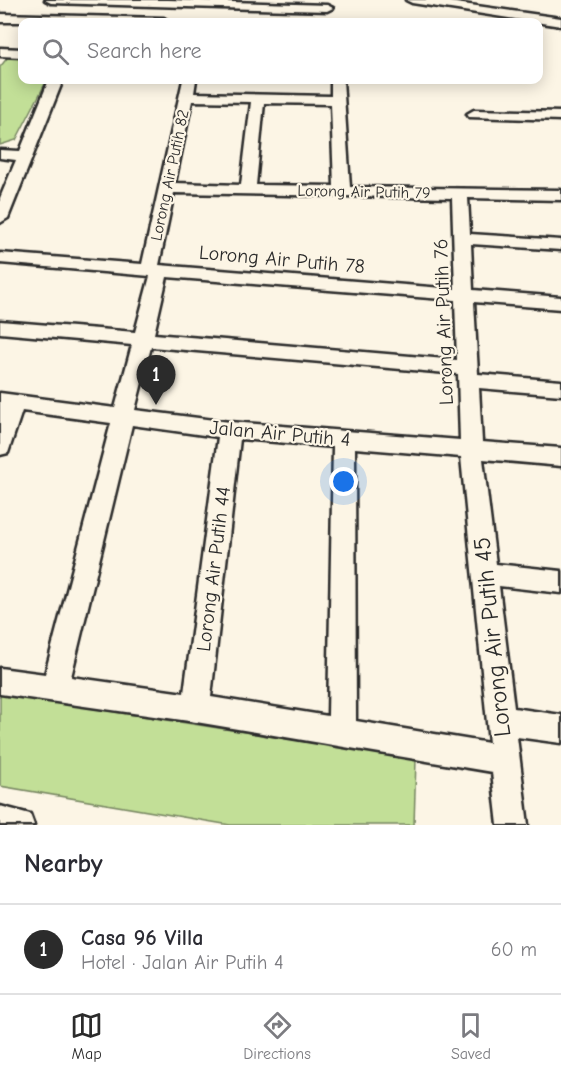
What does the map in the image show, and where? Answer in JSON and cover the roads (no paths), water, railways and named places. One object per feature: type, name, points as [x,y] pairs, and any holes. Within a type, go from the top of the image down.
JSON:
[{"type":"street","points":[[51,0],[142,1],[208,9],[295,3],[327,8]]},
{"type":"street","points":[[57,18],[67,0]]},
{"type":"street","points":[[412,0],[531,18]]},
{"type":"street","points":[[0,18],[18,19]]},
{"type":"street","points":[[543,20],[561,22]]},
{"type":"street","points":[[2,55],[18,53]]},
{"type":"street","points":[[2,208],[26,156],[54,84]]},
{"type":"street","name":"Lorong Air Putih 82","points":[[55,687],[144,338],[166,188],[189,84]]},
{"type":"street","points":[[337,84],[342,191]]},
{"type":"street","points":[[186,97],[338,100]]},
{"type":"street","points":[[248,189],[258,99]]},
{"type":"street","points":[[474,114],[561,116]]},
{"type":"street","points":[[0,154],[26,156]]},
{"type":"street","name":"Lorong Air Putih 79","points":[[166,188],[561,195]]},
{"type":"street","name":"Lorong Air Putih 76","points":[[460,193],[471,449]]},
{"type":"street","points":[[462,238],[561,245]]},
{"type":"street","name":"Lorong Air Putih 78","points":[[0,258],[561,303]]},
{"type":"street","points":[[0,327],[144,338],[468,374],[561,388]]},
{"type":"street","points":[[0,447],[7,402]]},
{"type":"street","name":"Jalan Air Putih 4","points":[[7,402],[230,430],[561,457]]},
{"type":"street","name":"Lorong Air Putih 44","points":[[195,708],[230,430]]},
{"type":"street","points":[[342,732],[344,439]]},
{"type":"street","name":"Lorong Air Putih 45","points":[[471,449],[513,825]]},
{"type":"street","points":[[484,574],[561,582]]},
{"type":"street","points":[[0,681],[195,708],[506,760]]},
{"type":"street","points":[[501,720],[561,729]]},
{"type":"street","points":[[0,821],[19,825]]},
{"type":"place","name":"Casa 96 Villa","points":[[156,405]]}]
